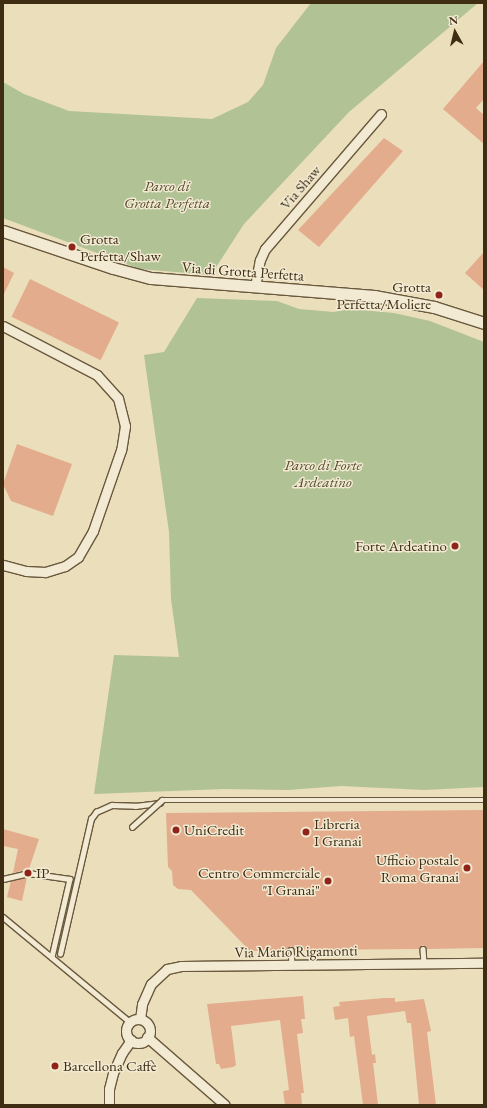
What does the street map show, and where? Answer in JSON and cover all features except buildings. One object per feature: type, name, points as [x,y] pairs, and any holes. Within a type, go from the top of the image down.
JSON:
[{"type":"street","name":"Via Shaw","points":[[255,287],[260,260],[265,249],[381,114]]},
{"type":"street","name":"Via di Grotta Perfetta","points":[[3,231],[113,268],[146,277],[390,298],[434,307],[484,323]]},
{"type":"street","points":[[3,326],[97,375],[118,398],[125,426],[121,450],[93,531],[78,557],[65,566],[45,572],[26,572],[3,565]]},
{"type":"street","name":"Via Mario Rigamonti","points":[[140,1020],[142,1004],[151,984],[170,968],[484,963]]},
{"type":"street","points":[[140,1020],[148,1025],[147,1037],[140,1042],[131,1040],[126,1034],[130,1022],[140,1020]]},
{"type":"street","points":[[147,1037],[225,1105]]},
{"type":"street","points":[[109,1105],[109,1089],[113,1073],[122,1053],[131,1040]]},
{"type":"lane","points":[[132,827],[162,800],[484,801]]},
{"type":"lane","points":[[60,954],[91,819],[96,812],[105,807],[171,801],[484,801]]},
{"type":"lane","points":[[3,879],[28,873],[70,879],[52,957]]},
{"type":"lane","points":[[3,917],[130,1022]]},
{"type":"lane","points":[[423,949],[424,964]]},
{"type":"lane","points":[[291,950],[292,965]]},
{"type":"green space","name":"Parco di Grotta Perfetta","points":[[311,3],[478,3],[349,112],[244,224],[211,275],[140,269],[3,218],[3,82],[24,94],[69,111],[212,119],[248,102],[263,85],[276,48]]},
{"type":"green space","name":"Parco di Forte Ardeatino","points":[[197,298],[277,301],[299,309],[334,312],[350,309],[394,313],[430,321],[484,342],[484,787],[424,790],[341,786],[288,790],[224,789],[94,794],[114,655],[179,657],[171,599],[169,532],[144,355],[164,352]]},
{"type":"place","name":"Grotta Perfetta/Shaw","points":[[72,247]]},
{"type":"place","name":"Grotta Perfetta/Moliere","points":[[439,295]]},
{"type":"place","name":"Forte Ardeatino","points":[[455,546]]},
{"type":"place","name":"UniCredit","points":[[176,830]]},
{"type":"place","name":"Libreria I Granai","points":[[306,832]]},
{"type":"place","name":"Ufficio postale Roma Granai","points":[[467,868]]},
{"type":"place","name":"IP","points":[[28,873]]},
{"type":"place","name":"Centro Commerciale \"I Granai\"","points":[[328,881]]},
{"type":"place","name":"Barcellona Caffè","points":[[55,1066]]}]
